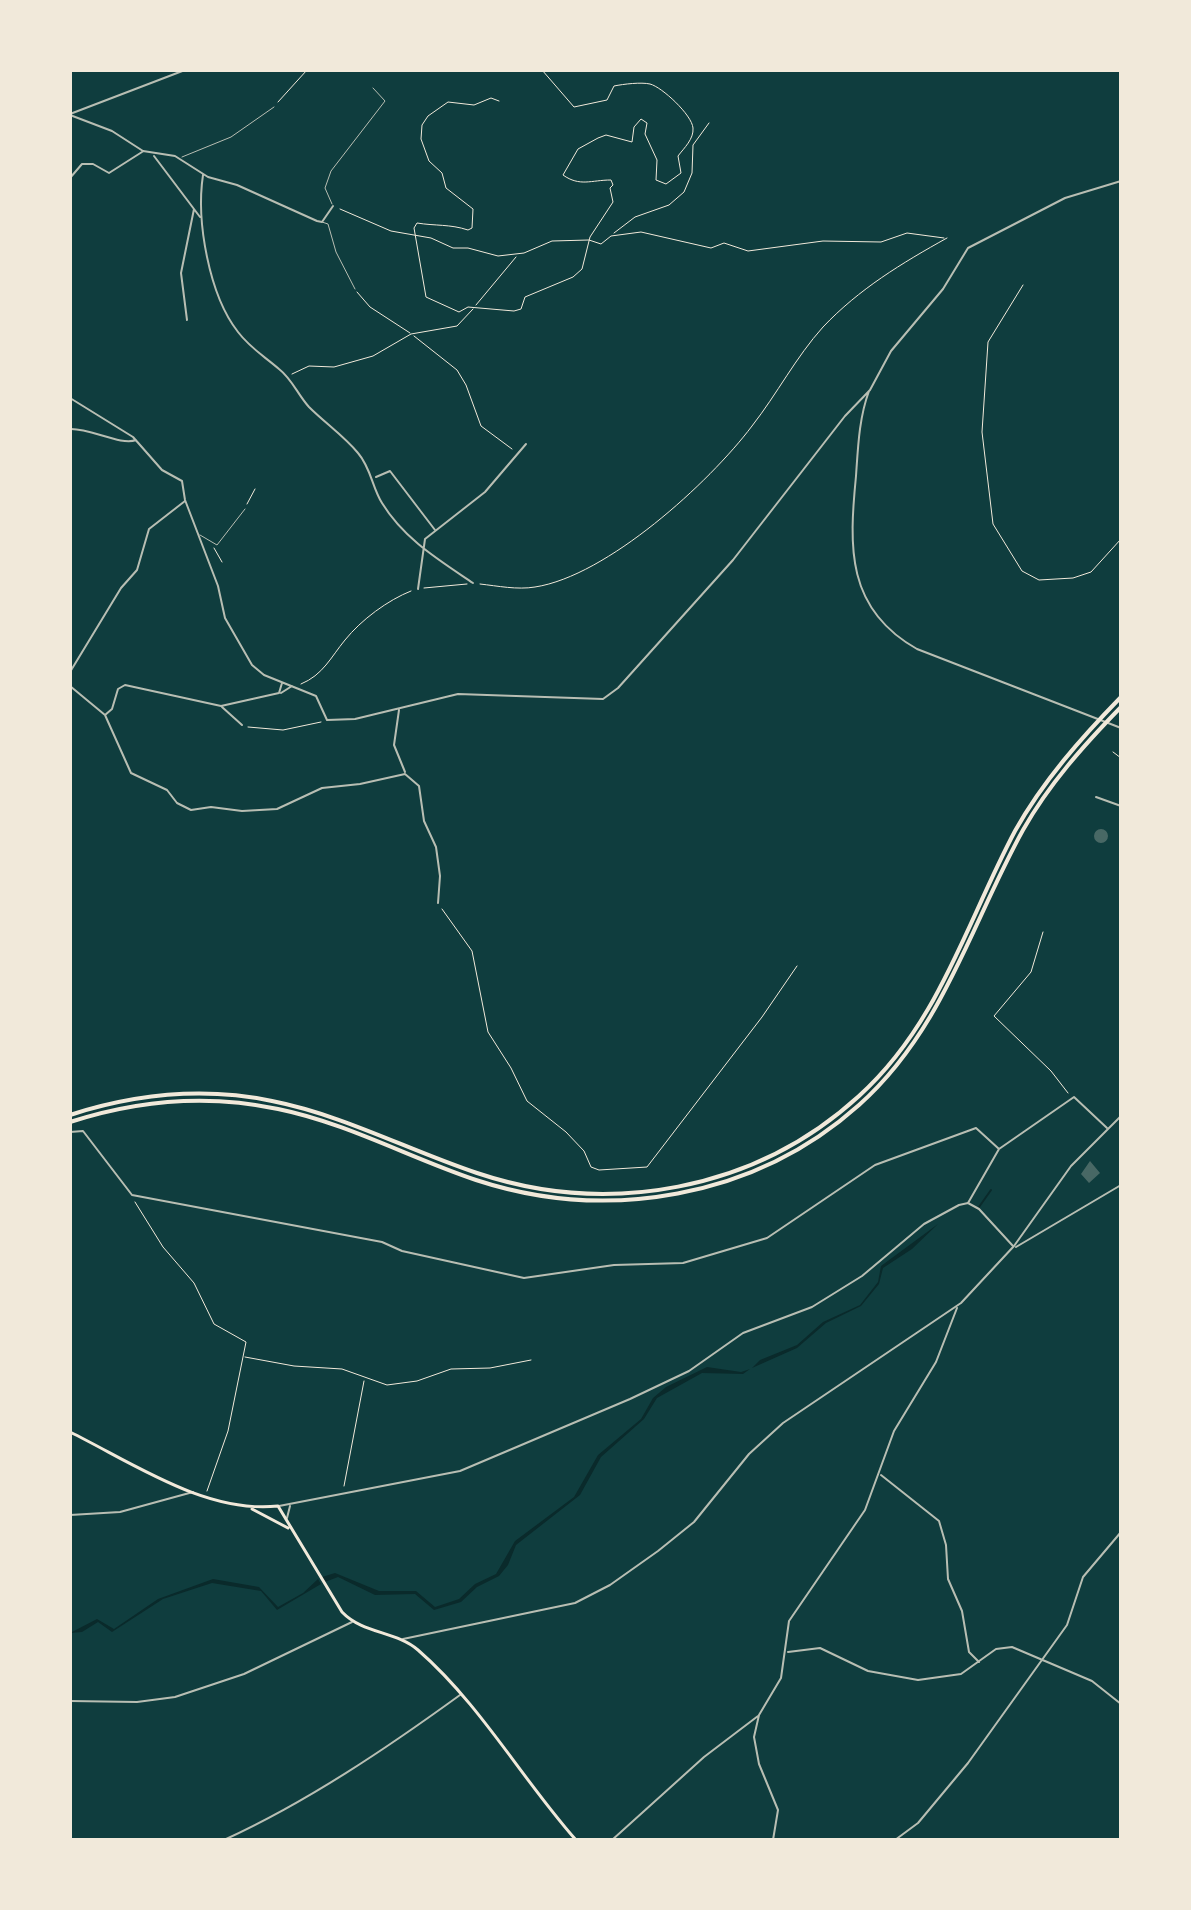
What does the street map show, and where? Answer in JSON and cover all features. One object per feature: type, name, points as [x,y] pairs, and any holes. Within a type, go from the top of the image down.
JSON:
[{"type":"highway","points":[[70,1115],[158,1096],[250,1097],[325,1115],[494,1179],[576,1194],[652,1192],[741,1169],[785,1149],[830,1120],[865,1091],[901,1052],[945,981],[1027,811],[1058,767],[1121,697]]},
{"type":"highway","points":[[70,1122],[158,1102],[211,1100],[257,1105],[323,1121],[492,1185],[583,1201],[669,1196],[744,1175],[788,1155],[834,1126],[875,1090],[911,1050],[951,984],[1027,824],[1058,777],[1121,707]]},
{"type":"main road","points":[[70,1432],[194,1492],[249,1508],[290,1529]]},
{"type":"main road","points":[[249,1508],[277,1507]]},
{"type":"main road","points":[[275,1519],[277,1507]]},
{"type":"main road","points":[[277,1507],[324,1584],[353,1622],[403,1640],[421,1653],[460,1695],[576,1840]]},
{"type":"street","points":[[70,115],[185,70]]},
{"type":"street","points":[[70,115],[112,131],[143,151],[179,158],[203,175],[237,185],[322,222],[333,206]]},
{"type":"street","points":[[70,178],[82,164],[93,164],[109,173],[143,151]]},
{"type":"street","points":[[153,154],[201,218]]},
{"type":"street","points":[[203,175],[198,205],[219,298],[235,329],[254,351],[288,379],[308,406],[359,454],[374,478],[379,499],[392,518],[423,549],[473,583]]},
{"type":"street","points":[[1121,181],[1054,203],[976,241],[965,252],[943,289],[891,351],[870,390],[860,428],[851,534],[854,567],[873,611],[899,638],[917,649],[1121,728]]},
{"type":"street","points":[[187,320],[181,273],[194,209]]},
{"type":"street","points":[[70,398],[137,440],[162,470],[182,481],[185,500],[218,586],[225,618],[256,669],[316,696],[327,720],[349,720],[458,694],[603,699],[614,692],[733,560],[845,416],[870,390]]},
{"type":"street","points":[[70,429],[99,432],[124,442],[137,440]]},
{"type":"street","points":[[418,589],[425,539],[485,492],[526,444]]},
{"type":"street","points":[[374,478],[390,471],[435,531]]},
{"type":"street","points":[[70,672],[121,588],[137,570],[149,529],[185,500]]},
{"type":"street","points":[[279,693],[283,689],[282,681]]},
{"type":"street","points":[[105,715],[112,709],[118,689],[127,685],[221,706],[279,693],[294,686]]},
{"type":"street","points":[[70,686],[105,715],[131,773],[167,790],[177,803],[191,810],[207,807],[242,811],[277,809],[322,788],[405,774]]},
{"type":"street","points":[[221,706],[242,725]]},
{"type":"street","points":[[398,709],[394,745],[405,774],[419,786],[424,821],[436,847],[440,876],[438,903]]},
{"type":"street","points":[[1096,797],[1121,806]]},
{"type":"street","points":[[277,1507],[346,1496],[460,1471],[630,1399],[698,1365],[743,1333],[807,1309],[853,1283],[924,1224],[968,1203],[977,1193],[999,1149],[1074,1099],[1107,1128]]},
{"type":"street","points":[[403,1640],[559,1608],[600,1591],[685,1530],[717,1497],[749,1454],[783,1423],[956,1307],[1014,1246],[1065,1173],[1121,1116]]},
{"type":"street","points":[[70,1132],[83,1131],[132,1195],[378,1242],[456,1264],[536,1278],[614,1265],[683,1263],[759,1241],[797,1220],[875,1165],[976,1128],[999,1149]]},
{"type":"street","points":[[968,1203],[979,1209],[1014,1246],[1022,1246],[1121,1185]]},
{"type":"street","points":[[612,1840],[704,1757],[759,1715],[778,1687],[787,1653],[791,1616],[865,1510],[898,1422],[936,1362],[956,1307]]},
{"type":"street","points":[[880,1473],[933,1513],[942,1527],[948,1579],[962,1611],[969,1652],[975,1662],[980,1661]]},
{"type":"street","points":[[70,1515],[120,1512],[194,1492]]},
{"type":"street","points":[[287,1521],[291,1505]]},
{"type":"street","points":[[895,1840],[914,1827],[942,1796],[1070,1620],[1083,1577],[1121,1532]]},
{"type":"street","points":[[70,1701],[137,1702],[175,1697],[244,1674],[353,1622]]},
{"type":"street","points":[[787,1653],[824,1648],[868,1671],[913,1680],[961,1674],[1006,1646],[1092,1681],[1121,1704]]},
{"type":"street","points":[[224,1840],[265,1819],[420,1726],[460,1695]]},
{"type":"street","points":[[759,1715],[754,1737],[756,1755],[778,1810],[773,1840]]},
{"type":"lane","points":[[333,206],[325,188],[331,171],[385,101],[373,88]]},
{"type":"lane","points":[[179,158],[231,137],[274,107]]},
{"type":"lane","points":[[322,222],[328,224],[336,252],[355,289]]},
{"type":"lane","points":[[200,535],[210,543],[220,543],[245,509]]},
{"type":"path","points":[[274,107],[307,70]]},
{"type":"path","points":[[499,101],[491,98],[474,105],[448,102],[423,121],[423,150],[432,167],[442,173],[446,188],[473,209],[472,228],[421,223],[414,228],[426,297],[459,312],[475,307],[521,309],[525,297],[573,277],[582,269],[589,240],[613,202],[610,188],[613,185],[611,180],[585,185],[566,179],[563,175],[578,149],[606,135],[632,142],[634,127],[641,119],[647,123],[645,134],[657,160],[656,180],[666,184],[679,178],[678,156],[693,129],[687,112],[650,84],[614,86],[607,100],[574,107],[542,70]]},
{"type":"path","points":[[333,206],[391,231],[414,234],[453,248],[498,256],[518,255],[552,241],[589,240],[601,244],[635,217],[669,205],[684,192],[692,173],[693,145],[709,123]]},
{"type":"path","points":[[294,686],[316,676],[354,631],[395,597],[418,589],[473,583],[538,586],[595,564],[691,494],[727,459],[807,345],[827,324],[883,274],[947,238],[907,233],[881,242],[823,241],[748,251],[724,243],[711,248],[641,232],[611,236]]},
{"type":"path","points":[[288,379],[309,366],[334,367],[373,356],[411,334],[457,326],[518,255]]},
{"type":"path","points":[[1023,285],[988,342],[982,432],[993,524],[1022,571],[1039,580],[1073,578],[1094,570],[1121,539]]},
{"type":"path","points":[[355,289],[370,307],[457,370],[481,426],[517,453]]},
{"type":"path","points":[[245,509],[255,489]]},
{"type":"path","points":[[210,543],[222,562]]},
{"type":"path","points":[[242,725],[283,730],[327,720]]},
{"type":"path","points":[[1113,752],[1121,758]]},
{"type":"path","points":[[438,903],[472,951],[488,1032],[527,1101],[566,1132],[584,1151],[591,1167],[599,1170],[647,1167],[762,1017],[797,966]]},
{"type":"path","points":[[1043,932],[1031,972],[994,1016],[1051,1071],[1074,1099]]},
{"type":"path","points":[[132,1195],[163,1247],[194,1283],[214,1324],[245,1340],[228,1431],[205,1496]]},
{"type":"path","points":[[243,1356],[294,1366],[342,1369],[364,1379],[401,1384],[451,1369],[490,1368],[531,1360]]},
{"type":"path","points":[[346,1496],[345,1471],[364,1379]]},
{"type":"water","points":[[938,1224],[912,1249],[883,1268],[879,1284],[861,1306],[826,1323],[797,1348],[752,1368],[760,1360],[797,1345],[823,1322],[860,1305],[878,1282],[881,1266]]},
{"type":"water","points":[[707,1367],[741,1372],[750,1369],[743,1374],[702,1373],[657,1398],[644,1419],[601,1457],[580,1495],[516,1545],[508,1565],[499,1576],[477,1587],[461,1602],[434,1610],[415,1594],[375,1595],[338,1577],[325,1582],[322,1577],[335,1573],[379,1591],[416,1591],[435,1607],[459,1599],[475,1584],[496,1574],[515,1541],[574,1497],[598,1455],[641,1419],[653,1398],[666,1387]]},
{"type":"water","points":[[213,1579],[259,1587],[278,1607],[303,1593],[318,1579],[321,1584],[277,1610],[261,1591],[212,1583],[163,1599],[112,1632],[98,1622],[82,1632],[70,1633],[97,1619],[114,1629],[158,1599]]},
{"type":"building","points":[[1101,829],[1108,836],[1101,843],[1094,836]]},
{"type":"building","points":[[1090,1161],[1100,1173],[1089,1183],[1081,1174]]},
{"type":"waterway","points":[[979,1207],[991,1190]]}]
